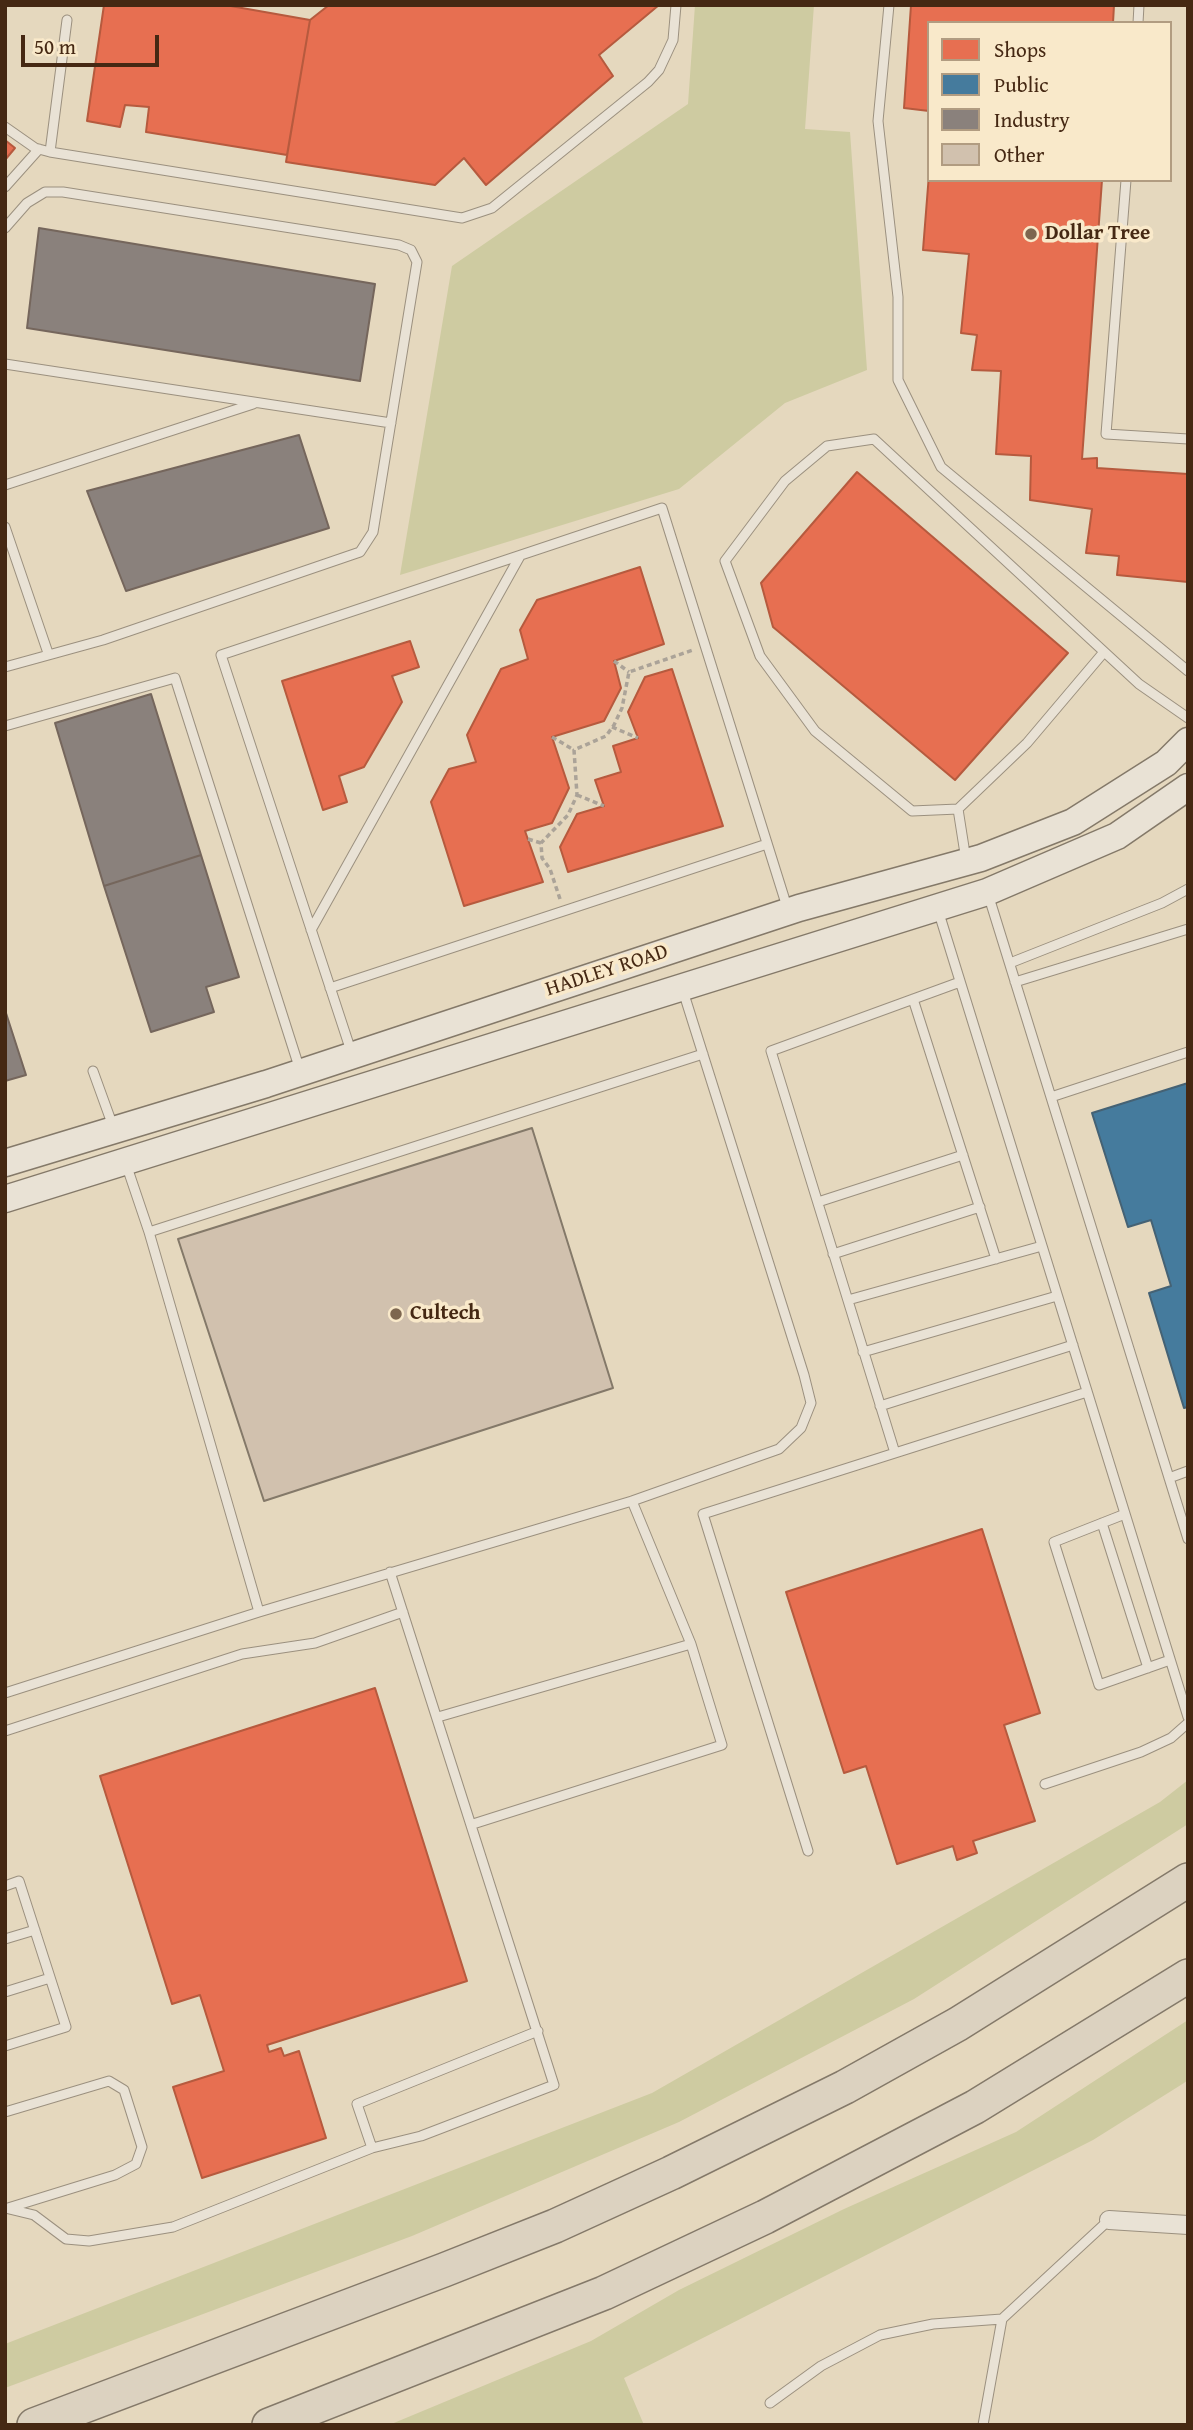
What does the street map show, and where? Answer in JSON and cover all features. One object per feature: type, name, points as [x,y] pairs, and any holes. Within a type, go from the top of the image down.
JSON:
[{"type":"highway","points":[[34,2425],[444,2270],[555,2225],[671,2173],[845,2087],[958,2024],[1068,1958],[1188,1880]]},
{"type":"highway","points":[[268,2425],[604,2292],[765,2217],[975,2108],[1188,1976]]},
{"type":"main road","name":"HADLEY ROAD","points":[[5,1163],[301,1072],[788,911],[973,860],[1073,822],[1166,763],[1188,741]]},
{"type":"main road","name":"HADLEY ROAD","points":[[5,1199],[987,892],[1116,836],[1188,787]]},
{"type":"main road","points":[[973,860],[987,892]]},
{"type":"street","points":[[1109,2220],[1188,2225]]},
{"type":"lane","points":[[5,127],[39,149],[50,152],[462,218],[492,208],[648,82],[659,70],[673,40],[676,5]]},
{"type":"lane","points":[[889,5],[878,121],[898,298],[898,380],[941,467],[1187,669]]},
{"type":"lane","points":[[50,152],[67,20]]},
{"type":"lane","points":[[5,187],[39,149]]},
{"type":"lane","points":[[1126,182],[1106,434],[1188,439]]},
{"type":"lane","points":[[5,228],[27,202],[45,192],[63,192],[399,245],[411,250],[417,262],[373,532],[360,552],[103,640],[5,667]]},
{"type":"lane","points":[[5,364],[391,423]]},
{"type":"lane","points":[[5,485],[256,403]]},
{"type":"lane","points":[[1104,652],[1027,743],[958,808],[912,811],[815,731],[760,656],[725,561],[785,481],[827,446],[874,439],[1139,684],[1188,718]]},
{"type":"lane","points":[[352,1055],[221,655],[662,508],[788,911]]},
{"type":"lane","points":[[5,527],[48,653]]},
{"type":"lane","points":[[311,930],[520,556]]},
{"type":"lane","points":[[5,726],[175,678],[301,1072]]},
{"type":"lane","points":[[958,808],[973,860]]},
{"type":"lane","points":[[331,988],[767,844]]},
{"type":"lane","points":[[1010,963],[1162,903],[1188,889]]},
{"type":"lane","points":[[987,892],[1188,1539]]},
{"type":"lane","points":[[937,908],[1188,1717]]},
{"type":"lane","points":[[1015,982],[1188,929]]},
{"type":"lane","points":[[895,1453],[771,1051],[960,982]]},
{"type":"lane","points":[[5,1693],[260,1612],[632,1501],[779,1449],[801,1428],[811,1403],[682,988]]},
{"type":"lane","points":[[913,999],[996,1259]]},
{"type":"lane","points":[[1051,1097],[1188,1052]]},
{"type":"lane","points":[[149,1232],[703,1054]]},
{"type":"lane","points":[[93,1071],[114,1130]]},
{"type":"lane","points":[[818,1202],[963,1155]]},
{"type":"lane","points":[[125,1163],[149,1232],[260,1612]]},
{"type":"lane","points":[[833,1254],[979,1206]]},
{"type":"lane","points":[[848,1300],[1042,1247]]},
{"type":"lane","points":[[863,1352],[1057,1296]]},
{"type":"lane","points":[[880,1406],[1073,1345]]},
{"type":"lane","points":[[808,1851],[703,1514],[1087,1392]]},
{"type":"lane","points":[[1169,1478],[1188,1471]]},
{"type":"lane","points":[[473,1824],[722,1745],[691,1644],[632,1501]]},
{"type":"lane","points":[[1125,1514],[1054,1542],[1099,1685],[1170,1660]]},
{"type":"lane","points":[[1102,1523],[1148,1668]]},
{"type":"lane","points":[[6,2209],[34,2215],[66,2239],[89,2241],[173,2227],[372,2148],[421,2136],[554,2085],[473,1824],[390,1573]]},
{"type":"lane","points":[[5,1731],[242,1654],[315,1643],[403,1612]]},
{"type":"lane","points":[[438,1717],[691,1644]]},
{"type":"lane","points":[[1045,1784],[1140,1752],[1171,1738],[1188,1723]]},
{"type":"lane","points":[[5,1886],[19,1881],[66,2028],[5,2046]]},
{"type":"lane","points":[[5,1939],[34,1930]]},
{"type":"lane","points":[[5,1992],[50,1978]]},
{"type":"lane","points":[[372,2148],[357,2104],[538,2031]]},
{"type":"lane","points":[[5,2112],[109,2081],[124,2090],[142,2147],[136,2164],[115,2175],[6,2209]]},
{"type":"lane","points":[[983,2425],[1002,2319],[1109,2220]]},
{"type":"lane","points":[[771,2403],[821,2366],[880,2335],[933,2324],[1002,2319]]},
{"type":"path","points":[[629,672],[705,646]]},
{"type":"path","points":[[614,661],[629,672]]},
{"type":"path","points":[[552,737],[574,750],[589,746],[606,736],[622,708],[629,672]]},
{"type":"path","points":[[612,727],[638,738]]},
{"type":"path","points":[[564,911],[550,869],[542,858],[541,844],[568,815],[577,795],[574,750]]},
{"type":"path","points":[[577,795],[604,806]]},
{"type":"path","points":[[528,839],[541,844]]},
{"type":"shaded area","points":[[695,5],[814,5],[805,129],[850,132],[867,370],[785,403],[679,489],[400,575],[452,266],[688,104]]},
{"type":"shaded area","points":[[1188,1780],[1188,1824],[914,1999],[679,2122],[412,2236],[5,2388],[5,2344],[652,2093],[1160,1802]]},
{"type":"shaded area","points":[[1188,2020],[1188,2080],[1184,2083],[1093,2140],[624,2378],[644,2425],[389,2425],[591,2341],[679,2290],[844,2209],[1016,2132]]},
{"type":"building: Shops","points":[[104,5],[225,5],[310,20],[287,155],[146,132],[149,107],[125,105],[120,127],[87,121]]},
{"type":"building: Shops","points":[[329,5],[659,5],[599,55],[613,76],[486,185],[464,158],[435,185],[286,162],[310,20]]},
{"type":"building: Shops","points":[[911,5],[1114,5],[1113,21],[927,21],[927,111],[904,108]]},
{"type":"building: Shops","points":[[5,140],[15,148],[5,160]]},
{"type":"building: Shops","points":[[928,182],[1102,182],[1082,459],[1097,458],[1097,468],[1188,474],[1188,582],[1117,575],[1119,556],[1086,553],[1092,509],[1030,500],[1031,456],[996,454],[1001,371],[972,370],[977,335],[961,333],[969,254],[923,250]]},
{"type":"building: Shops","points":[[857,472],[1068,653],[955,780],[773,627],[761,583]]},
{"type":"building: Shops","points":[[640,567],[664,644],[614,661],[621,688],[604,721],[552,737],[569,788],[552,823],[525,831],[543,882],[464,906],[431,802],[449,769],[476,762],[467,735],[501,669],[528,659],[520,630],[537,600]]},
{"type":"building: Shops","points":[[410,641],[419,667],[392,676],[402,702],[364,767],[339,776],[347,802],[323,810],[282,681]]},
{"type":"building: Shops","points":[[672,669],[723,826],[568,872],[560,847],[577,814],[604,806],[595,780],[621,772],[613,746],[638,738],[628,712],[645,677]]},
{"type":"building: Shops","points":[[982,1529],[1040,1713],[1004,1725],[1035,1821],[973,1841],[977,1853],[957,1860],[953,1846],[897,1864],[866,1766],[844,1773],[786,1592]]},
{"type":"building: Shops","points":[[375,1688],[467,1981],[267,2045],[269,2052],[281,2048],[284,2056],[299,2051],[326,2138],[202,2178],[173,2087],[224,2071],[200,1995],[172,2004],[100,1776]]},
{"type":"building: Public","points":[[1188,1083],[1188,1407],[1184,1408],[1149,1293],[1171,1286],[1151,1220],[1128,1227],[1092,1113]]},
{"type":"building: Industry","points":[[39,228],[375,284],[360,381],[27,328]]},
{"type":"building: Industry","points":[[299,435],[329,528],[126,591],[87,491]]},
{"type":"building: Industry","points":[[151,694],[201,855],[104,886],[55,723]]},
{"type":"building: Industry","points":[[201,855],[239,977],[206,987],[214,1012],[151,1032],[104,886]]},
{"type":"building: Industry","points":[[5,1010],[26,1075],[5,1081]]},
{"type":"building: Other","name":"Cultech","points":[[532,1128],[613,1388],[264,1501],[178,1239]]},
{"type":"place","name":"Dollar Tree","points":[[1031,234]]},
{"type":"place","name":"Cultech","points":[[396,1314]]}]
